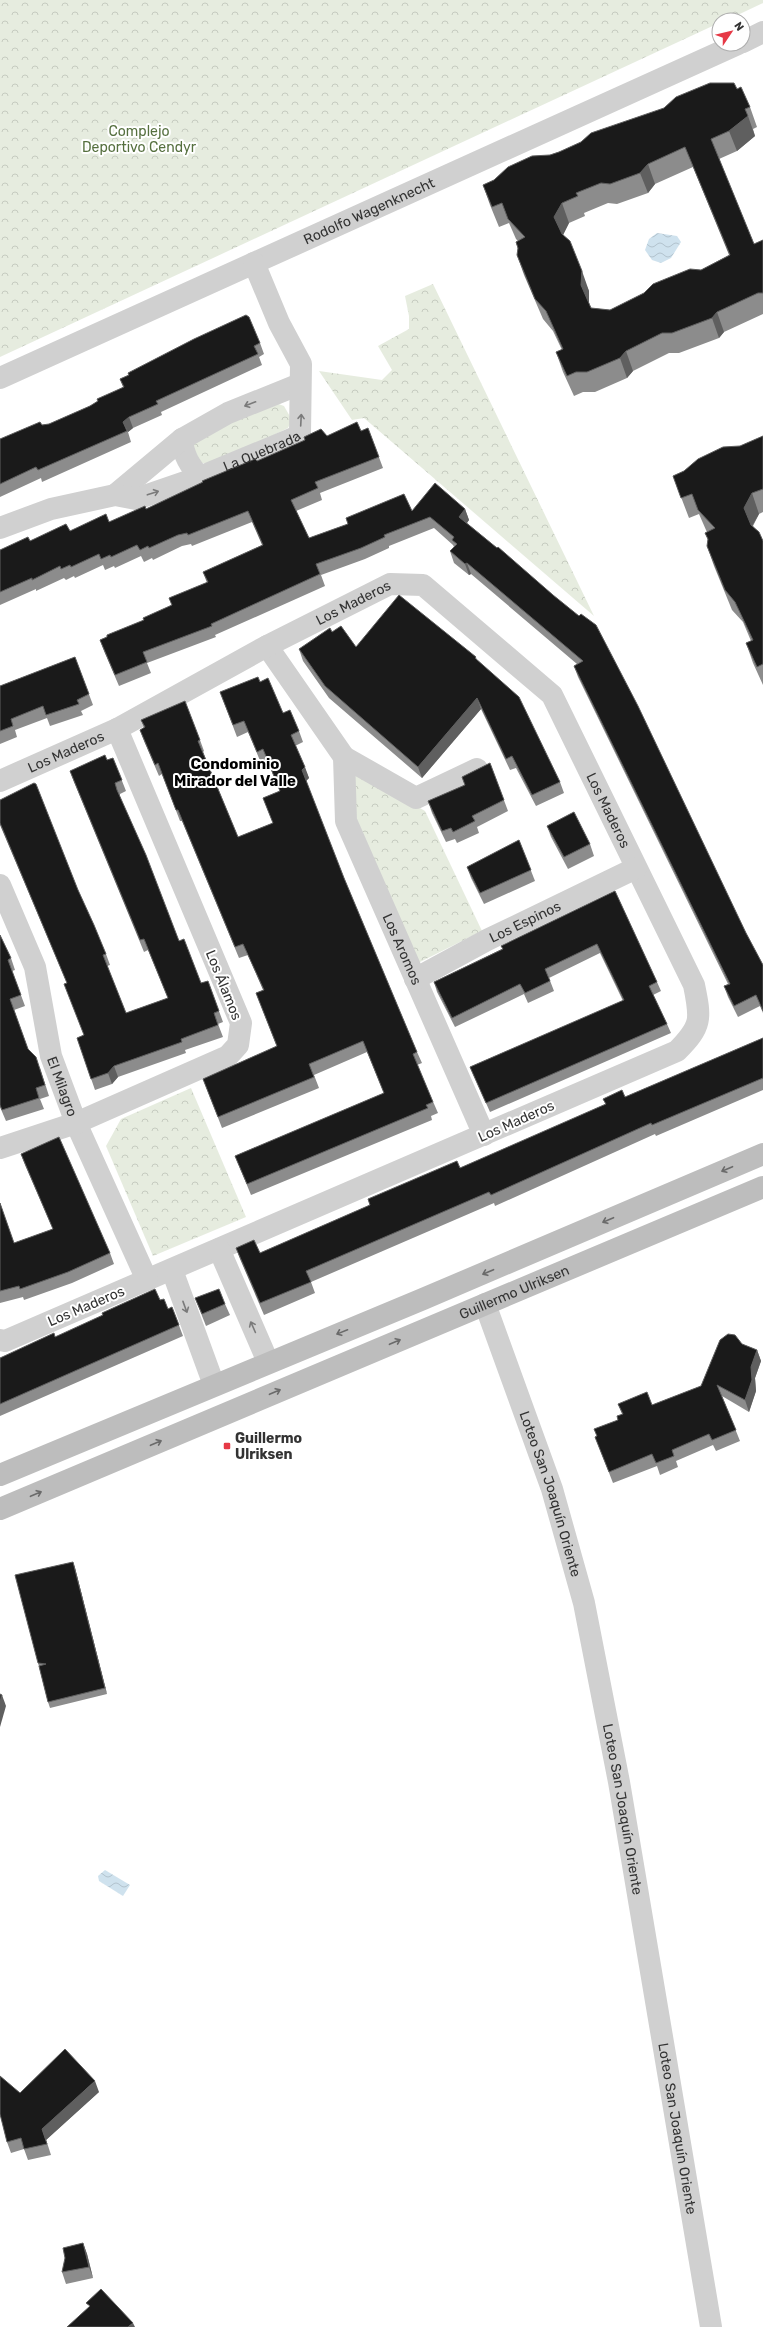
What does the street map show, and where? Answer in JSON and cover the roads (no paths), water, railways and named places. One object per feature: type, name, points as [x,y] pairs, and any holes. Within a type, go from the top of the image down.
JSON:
[{"type":"main road","name":"Guillermo Ulriksen","points":[[0,1475],[268,1362],[423,1300],[763,1154]]},
{"type":"main road","name":"Guillermo Ulriksen","points":[[0,1509],[763,1187]]},
{"type":"street","points":[[751,38],[763,32]]},
{"type":"street","name":"Rodolfo Wagenknecht","points":[[0,378],[720,52]]},
{"type":"street","name":"La Quebrada","points":[[0,528],[52,509],[115,495],[136,498],[200,477],[294,438],[300,433],[300,384],[302,379],[301,364],[279,323],[254,263]]},
{"type":"street","name":"La Quebrada","points":[[115,495],[182,439],[228,412],[300,384]]},
{"type":"street","points":[[182,439],[183,451],[191,467],[200,477]]},
{"type":"street","name":"Los Maderos","points":[[0,781],[117,729],[267,646],[390,584],[423,585],[552,695],[694,985],[699,1012],[693,1034],[677,1051],[172,1270],[5,1341],[0,1340]]},
{"type":"street","points":[[267,646],[344,757],[416,798],[477,768]]},
{"type":"street","name":"Los Álamos","points":[[0,1148],[76,1123],[228,1056],[238,1045],[241,1023],[117,729]]},
{"type":"street","name":"Los Aromos","points":[[344,757],[346,821],[484,1135]]},
{"type":"street","name":"Los Espinos","points":[[415,979],[487,940],[636,868]]},
{"type":"street","name":"El Milagro","points":[[0,885],[35,967],[51,1056],[76,1123],[146,1280]]},
{"type":"street","points":[[219,1249],[268,1362]]},
{"type":"street","points":[[172,1270],[214,1385]]},
{"type":"street","name":"Loteo San Joaquín Oriente","points":[[485,1304],[552,1489],[584,1603],[619,1782],[711,2327]]},
{"type":"water","points":[[657,233],[677,236],[681,242],[671,258],[661,263],[652,260],[645,250],[649,239]]},
{"type":"water","points":[[105,1870],[130,1885],[123,1896],[99,1881],[98,1876]]},
{"type":"place","name":"Guillermo Ulriksen","points":[[227,1446]]},
{"type":"district","name":"Condominio Mirador del Valle","points":[[235,772]]},
{"type":"park label","name":"Complejo Deportivo Cendyr","points":[[139,140]]}]
